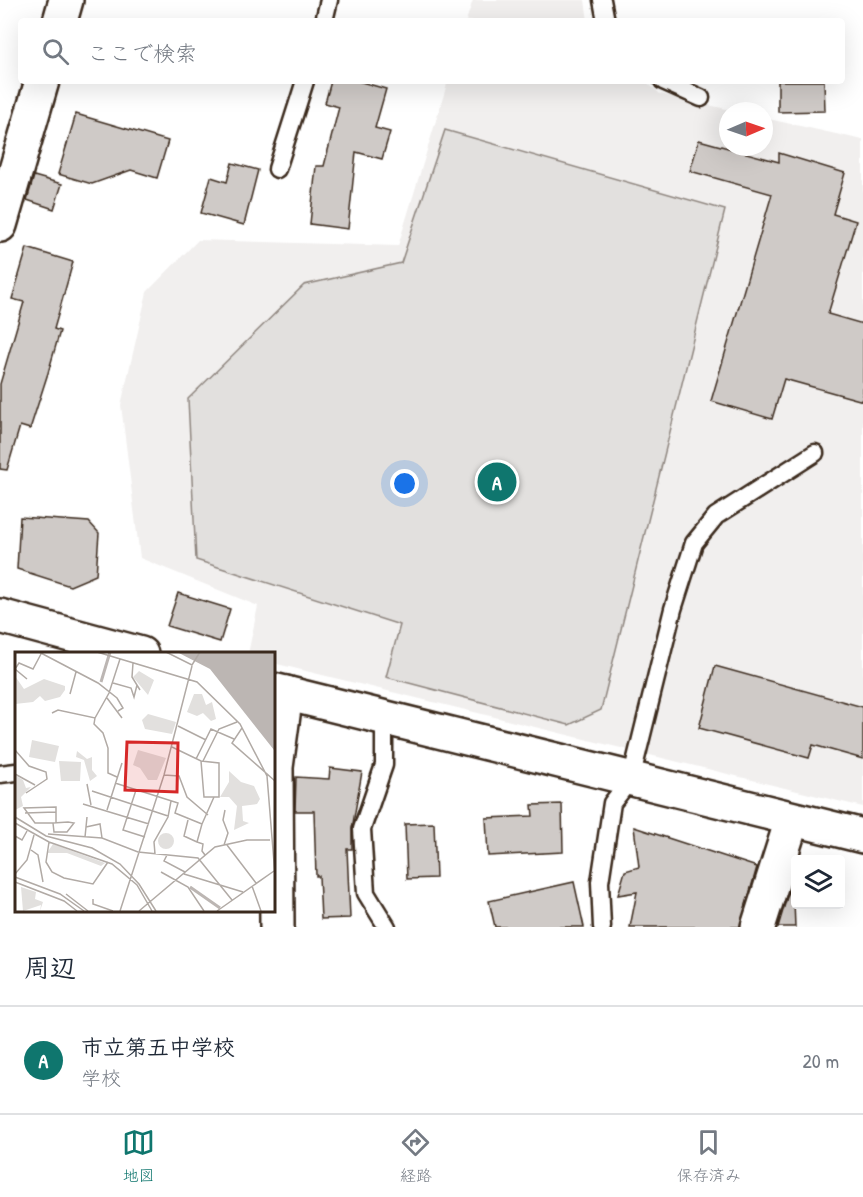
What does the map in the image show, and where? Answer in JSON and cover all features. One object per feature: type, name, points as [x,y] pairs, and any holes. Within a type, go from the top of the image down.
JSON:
[{"type":"street","points":[[61,18],[66,0]]},
{"type":"street","points":[[2,209],[41,84]]},
{"type":"street","points":[[0,616],[134,652]]},
{"type":"street","points":[[277,927],[274,767],[280,692],[863,836]]},
{"type":"street","points":[[758,927],[792,819]]},
{"type":"lane","points":[[325,18],[328,0]]},
{"type":"lane","points":[[602,0],[605,18]]},
{"type":"lane","points":[[277,169],[304,84]]},
{"type":"lane","points":[[670,84],[701,98]]},
{"type":"lane","points":[[602,927],[600,882],[612,803],[631,780],[673,609],[694,543],[716,516],[815,453]]},
{"type":"lane","points":[[384,718],[384,765],[362,829],[366,893],[387,927]]},
{"type":"lane","points":[[0,774],[15,772]]},
{"type":"shaded area","points":[[473,0],[585,0],[588,18],[467,18]]},
{"type":"shaded area","points":[[447,84],[648,84],[660,94],[719,107],[719,156],[773,156],[773,120],[863,140],[863,807],[274,663],[274,652],[248,652],[258,606],[140,558],[121,405],[147,292],[198,240],[398,246]]},
{"type":"shaded area","points":[[445,130],[725,210],[601,710],[569,725],[386,677],[400,625],[196,560],[188,399],[304,285],[401,263]]},
{"type":"building","points":[[330,84],[368,84],[386,89],[375,128],[390,132],[382,159],[356,152],[348,229],[310,224],[316,166],[324,166],[339,107],[325,103]]},
{"type":"building","points":[[778,84],[824,84],[825,111],[778,112]]},
{"type":"building","points":[[76,114],[168,141],[157,178],[131,170],[92,184],[58,174]]},
{"type":"building","points":[[699,140],[719,146],[719,156],[757,156],[779,162],[779,153],[845,173],[833,214],[856,221],[828,314],[863,324],[863,401],[784,379],[772,419],[711,401],[772,194],[690,171]]},
{"type":"building","points":[[232,163],[258,170],[244,225],[201,213],[211,177],[227,182]]},
{"type":"building","points":[[34,176],[62,184],[54,209],[27,200]]},
{"type":"building","points":[[27,248],[73,262],[54,329],[60,331],[48,373],[30,429],[20,426],[7,470],[0,469],[0,384],[24,302],[12,299]]},
{"type":"building","points":[[20,517],[89,522],[99,533],[96,575],[70,586],[17,569]]},
{"type":"building","points":[[178,593],[230,609],[220,642],[167,626]]},
{"type":"building","points":[[715,666],[863,707],[863,759],[813,745],[809,758],[699,728]]},
{"type":"building","points":[[330,768],[362,772],[352,829],[352,849],[347,849],[350,918],[321,919],[319,876],[316,876],[314,811],[295,811],[296,777],[329,779]]},
{"type":"building","points":[[562,804],[563,852],[488,856],[486,818],[533,816],[532,805]]},
{"type":"building","points":[[434,823],[436,878],[407,879],[405,824]]},
{"type":"building","points":[[634,827],[757,867],[740,927],[630,927],[637,892],[618,895],[625,871],[639,867]]},
{"type":"building","points":[[574,882],[584,927],[495,927],[489,901]]},
{"type":"building","points":[[791,884],[791,909],[794,909],[795,927],[778,927]]},
{"type":"place","name":"市立第五中学校","points":[[497,482]]}]
